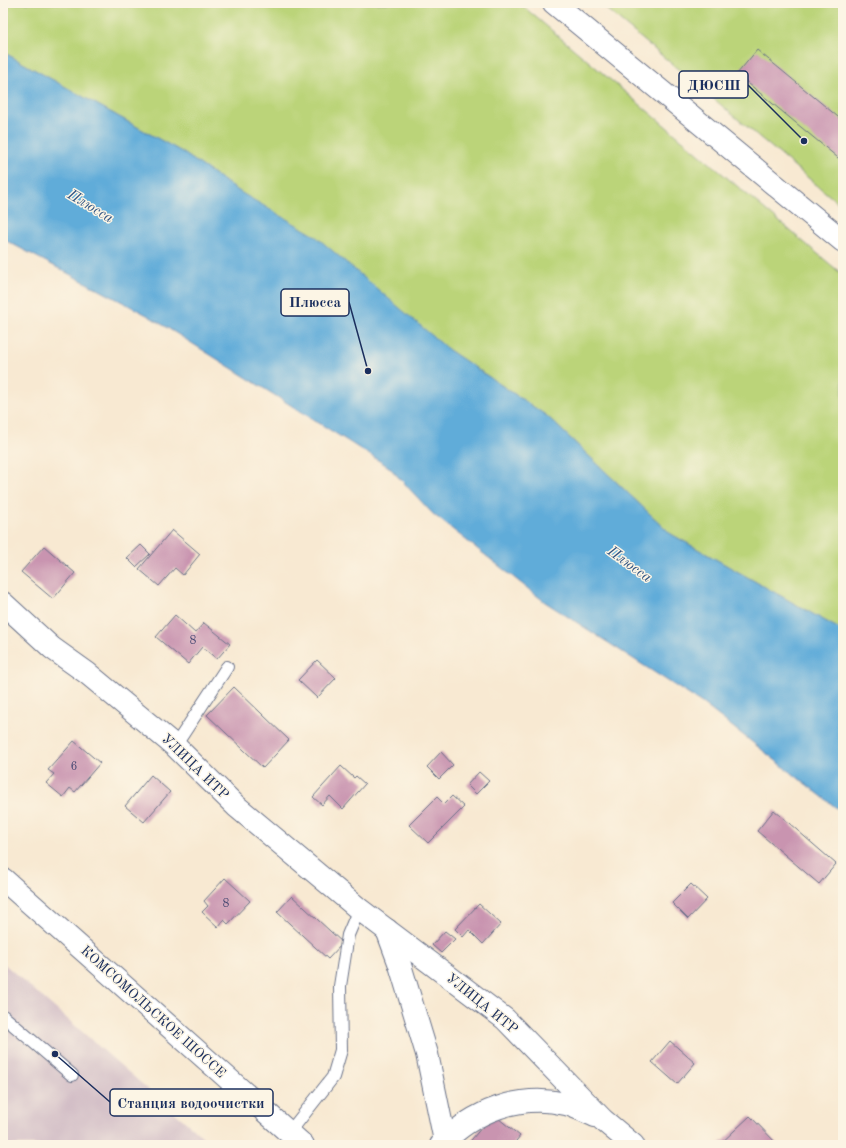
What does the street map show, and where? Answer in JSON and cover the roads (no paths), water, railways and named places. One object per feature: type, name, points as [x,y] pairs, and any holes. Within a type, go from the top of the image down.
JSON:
[{"type":"street","points":[[554,3],[843,241]]},
{"type":"street","name":"УЛИЦА ИТР","points":[[3,604],[52,648],[88,673],[175,746],[236,806],[359,909],[505,1019],[604,1120],[633,1145]]},
{"type":"street","name":"КОМСОМОЛЬСКОЕ ШОССЕ","points":[[3,879],[293,1141]]},
{"type":"street","name":"УЛИЦА ИТР","points":[[387,930],[400,965],[427,1054],[443,1143]]},
{"type":"street","name":"УЛИЦА ИТР","points":[[443,1143],[469,1121],[494,1108],[528,1100],[566,1104],[604,1120]]},
{"type":"lane","points":[[175,746],[227,667]]},
{"type":"lane","points":[[293,1141],[333,1077],[341,1050],[340,986],[348,935],[359,909]]},
{"type":"lane","points":[[3,1016],[72,1076]]},
{"type":"water","points":[[3,52],[182,152],[240,192],[314,235],[449,350],[547,416],[671,534],[843,631],[843,813],[702,703],[545,602],[433,514],[389,467],[147,315],[3,239]]},
{"type":"place","name":"ДЮСШ","points":[[804,141]]},
{"type":"place","name":"Плюсса","points":[[368,371]]},
{"type":"place","name":"Станция водоочистки","points":[[55,1054]]}]
